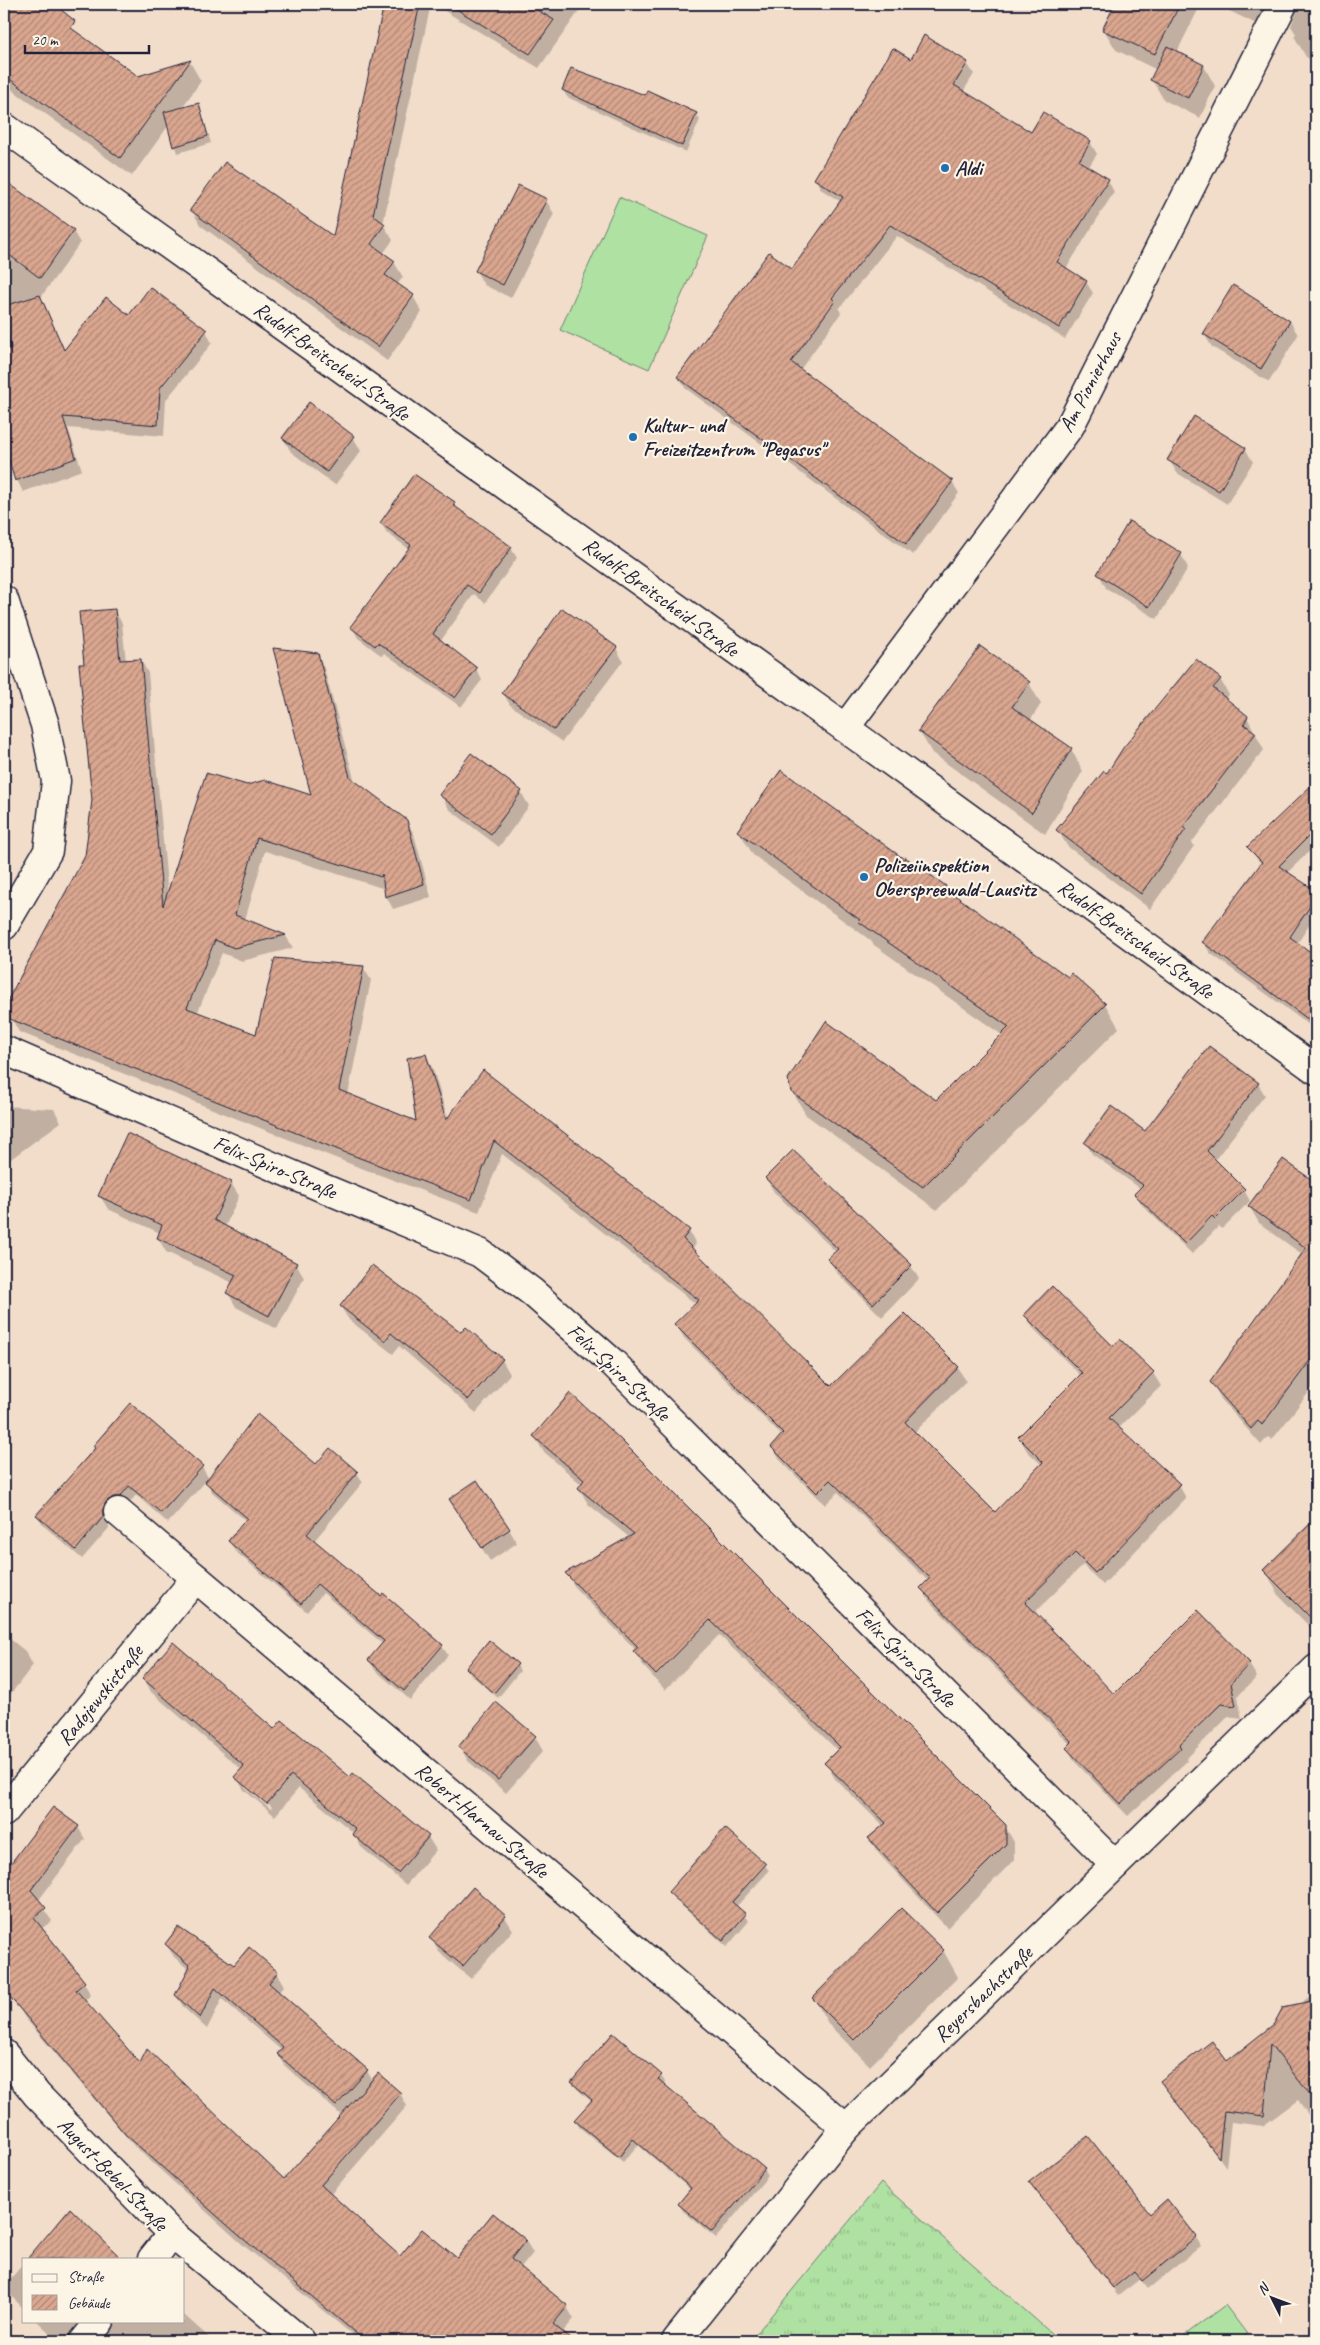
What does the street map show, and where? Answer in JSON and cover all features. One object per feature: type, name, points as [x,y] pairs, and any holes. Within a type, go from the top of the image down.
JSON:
[{"type":"street","name":"Am Pionierhaus","points":[[845,728],[1070,426],[1283,4]]},
{"type":"street","name":"Rudolf-Breitscheid-Straße","points":[[4,127],[845,728],[1316,1070]]},
{"type":"street","points":[[4,600],[45,725],[56,781],[48,851],[4,926]]},
{"type":"street","name":"Felix-Spiro-Straße","points":[[4,1050],[323,1188],[480,1252],[532,1292],[613,1363],[1115,1865]]},
{"type":"street","name":"Robert-Harnau-Straße","points":[[118,1512],[846,2128]]},
{"type":"street","name":"Radojewskistraße","points":[[4,1812],[196,1578]]},
{"type":"street","name":"Reyersbachstraße","points":[[676,2341],[846,2128],[1316,1669]]},
{"type":"street","name":"August-Bebel-Straße","points":[[4,2054],[37,2095],[172,2234],[301,2341]]},
{"type":"street","points":[[153,2258],[172,2234]]},
{"type":"street","points":[[84,2341],[99,2322]]},
{"type":"green space","points":[[619,197],[708,236],[649,369],[560,330]]},
{"type":"green space","points":[[881,2183],[1035,2319],[1060,2341],[750,2341]]},
{"type":"green space","points":[[1225,2305],[1247,2334],[1238,2341],[1177,2341]]},
{"type":"building","points":[[4,4],[54,4],[75,21],[71,28],[138,76],[191,60],[120,158],[4,75]]},
{"type":"building","points":[[384,4],[420,4],[373,215],[385,224],[371,244],[395,261],[385,275],[414,295],[378,347],[190,210],[225,162],[333,236]]},
{"type":"building","points":[[448,4],[527,4],[554,20],[530,54]]},
{"type":"building","points":[[1115,4],[1180,4],[1155,54],[1102,30]]},
{"type":"building","points":[[924,35],[968,62],[954,85],[1031,132],[1043,112],[1091,141],[1079,161],[1109,179],[1057,262],[1087,281],[1059,328],[890,225],[832,298],[835,301],[791,362],[953,481],[906,544],[677,377],[769,252],[792,269],[843,197],[814,179],[893,48],[911,59]]},
{"type":"building","points":[[1167,46],[1204,65],[1188,98],[1150,80]]},
{"type":"building","points":[[571,68],[645,95],[647,90],[697,113],[682,146],[562,90]]},
{"type":"building","points":[[199,103],[208,136],[173,147],[164,112]]},
{"type":"building","points":[[4,180],[74,230],[40,278],[4,251]]},
{"type":"building","points":[[518,185],[547,199],[503,285],[475,271]]},
{"type":"building","points":[[1233,285],[1290,321],[1261,369],[1203,334]]},
{"type":"building","points":[[150,287],[207,330],[160,388],[158,425],[63,417],[76,458],[15,481],[4,445],[4,351],[11,348],[4,323],[4,306],[40,295],[64,350],[106,297],[129,315]]},
{"type":"building","points":[[309,402],[354,436],[327,472],[282,438]]},
{"type":"building","points":[[1194,416],[1246,448],[1219,491],[1167,460]]},
{"type":"building","points":[[414,474],[455,502],[453,505],[512,547],[479,593],[467,585],[433,634],[477,668],[455,698],[378,643],[375,646],[350,627],[411,545],[380,523]]},
{"type":"building","points":[[1129,521],[1182,553],[1149,607],[1097,574]]},
{"type":"building","points":[[562,608],[617,647],[554,730],[502,693]]},
{"type":"building","points":[[115,609],[120,660],[141,659],[163,906],[206,773],[247,785],[265,780],[311,795],[273,648],[318,653],[350,777],[407,820],[424,884],[385,897],[382,874],[381,877],[257,838],[235,915],[286,935],[234,948],[215,940],[187,1008],[256,1034],[275,958],[364,966],[339,1090],[416,1121],[407,1058],[426,1054],[446,1120],[483,1070],[690,1230],[683,1239],[831,1386],[905,1313],[959,1367],[905,1422],[995,1512],[1043,1462],[1018,1437],[1082,1373],[1024,1315],[1052,1286],[1113,1346],[1120,1339],[1154,1372],[1109,1418],[1180,1484],[1095,1573],[1075,1553],[1025,1602],[1114,1694],[1198,1610],[1250,1663],[1231,1683],[1236,1706],[1221,1704],[1179,1745],[1181,1748],[1120,1804],[1066,1748],[1072,1742],[920,1588],[930,1578],[830,1480],[817,1493],[771,1447],[783,1433],[674,1324],[699,1300],[494,1141],[471,1200],[344,1152],[10,1019],[5,1005],[85,856],[92,800],[79,664],[84,664],[79,612]]},
{"type":"building","points":[[980,646],[1030,682],[1012,707],[1072,748],[1032,813],[918,731]]},
{"type":"building","points":[[1196,659],[1221,679],[1213,688],[1248,716],[1244,724],[1256,733],[1183,827],[1186,829],[1141,894],[1056,830],[1104,771],[1107,773],[1123,748]]},
{"type":"building","points":[[471,753],[522,791],[491,834],[439,795]]},
{"type":"building","points":[[781,770],[904,859],[905,857],[946,886],[945,888],[1068,977],[1071,973],[1106,1004],[923,1187],[791,1092],[788,1079],[826,1021],[936,1100],[1009,1027],[859,922],[860,920],[737,831]]},
{"type":"building","points":[[1316,781],[1316,829],[1279,866],[1316,891],[1316,897],[1290,937],[1316,956],[1316,1025],[1202,942],[1262,862],[1247,847]]},
{"type":"building","points":[[1209,1046],[1259,1083],[1207,1151],[1245,1189],[1215,1219],[1212,1216],[1185,1244],[1134,1194],[1143,1185],[1084,1143],[1111,1106],[1145,1131]]},
{"type":"building","points":[[127,1133],[232,1182],[214,1220],[297,1263],[269,1316],[226,1293],[236,1275],[157,1238],[162,1225],[98,1196]]},
{"type":"building","points":[[793,1150],[912,1265],[873,1304],[827,1259],[838,1249],[765,1178]]},
{"type":"building","points":[[1283,1159],[1316,1183],[1316,1353],[1262,1425],[1258,1421],[1251,1429],[1210,1382],[1306,1248],[1248,1206]]},
{"type":"building","points":[[372,1265],[461,1332],[466,1327],[503,1359],[468,1400],[391,1333],[385,1341],[340,1306]]},
{"type":"building","points":[[570,1393],[620,1439],[1006,1825],[1006,1844],[937,1913],[868,1838],[886,1823],[824,1763],[840,1747],[710,1620],[656,1675],[633,1651],[638,1647],[565,1573],[634,1534],[578,1488],[584,1480],[533,1436]]},
{"type":"building","points":[[130,1403],[203,1466],[161,1513],[129,1486],[120,1497],[113,1497],[106,1502],[103,1509],[103,1517],[76,1550],[36,1515],[95,1448],[93,1446]]},
{"type":"building","points":[[257,1414],[316,1464],[330,1448],[358,1472],[307,1534],[381,1596],[383,1593],[443,1645],[404,1691],[368,1660],[384,1641],[317,1584],[301,1604],[228,1541],[247,1518],[205,1482]]},
{"type":"building","points":[[477,1480],[510,1529],[482,1548],[449,1499]]},
{"type":"building","points":[[1316,1518],[1316,1623],[1263,1570]]},
{"type":"building","points":[[489,1640],[518,1664],[494,1693],[466,1668]]},
{"type":"building","points":[[173,1642],[274,1729],[282,1720],[350,1777],[353,1773],[429,1836],[398,1873],[352,1834],[356,1829],[291,1775],[267,1804],[234,1777],[244,1766],[142,1678]]},
{"type":"building","points":[[496,1702],[536,1736],[498,1780],[458,1747]]},
{"type":"building","points":[[53,1807],[79,1826],[31,1890],[46,1908],[34,1918],[85,1982],[76,1990],[140,2063],[147,2049],[284,2179],[378,2073],[401,2093],[321,2185],[400,2256],[422,2229],[457,2258],[493,2213],[526,2240],[511,2259],[568,2306],[553,2324],[573,2341],[365,2341],[235,2232],[125,2134],[4,1990],[4,1854],[11,1863]]},
{"type":"building","points":[[725,1828],[766,1864],[732,1902],[746,1914],[723,1941],[668,1892]]},
{"type":"building","points":[[473,1887],[506,1916],[463,1966],[429,1938]]},
{"type":"building","points":[[901,1908],[944,1950],[854,2040],[812,1998]]},
{"type":"building","points":[[178,1927],[234,1965],[249,1947],[278,1972],[269,1983],[368,2070],[336,2106],[277,2054],[283,2047],[215,1988],[200,2018],[175,1995],[190,1966],[165,1944]]},
{"type":"building","points":[[1316,2000],[1316,2102],[1270,2044],[1264,2116],[1224,2111],[1219,2158],[1160,2081],[1212,2041],[1227,2061],[1274,2024],[1283,2007]]},
{"type":"building","points":[[613,2033],[662,2075],[658,2079],[765,2169],[712,2232],[678,2204],[691,2188],[633,2139],[619,2157],[574,2120],[592,2100],[571,2082]]},
{"type":"building","points":[[1088,2136],[1150,2214],[1167,2199],[1197,2237],[1142,2281],[1134,2271],[1113,2288],[1029,2182]]},
{"type":"building","points":[[70,2208],[121,2258],[28,2258]]},
{"type":"place","name":"Aldi","points":[[945,168]]},
{"type":"place","name":"Kultur- und Freizeitzentrum \"Pegasus\"","points":[[633,437]]},
{"type":"place","name":"Polizeiinspektion Oberspreewald-Lausitz","points":[[864,877]]}]
